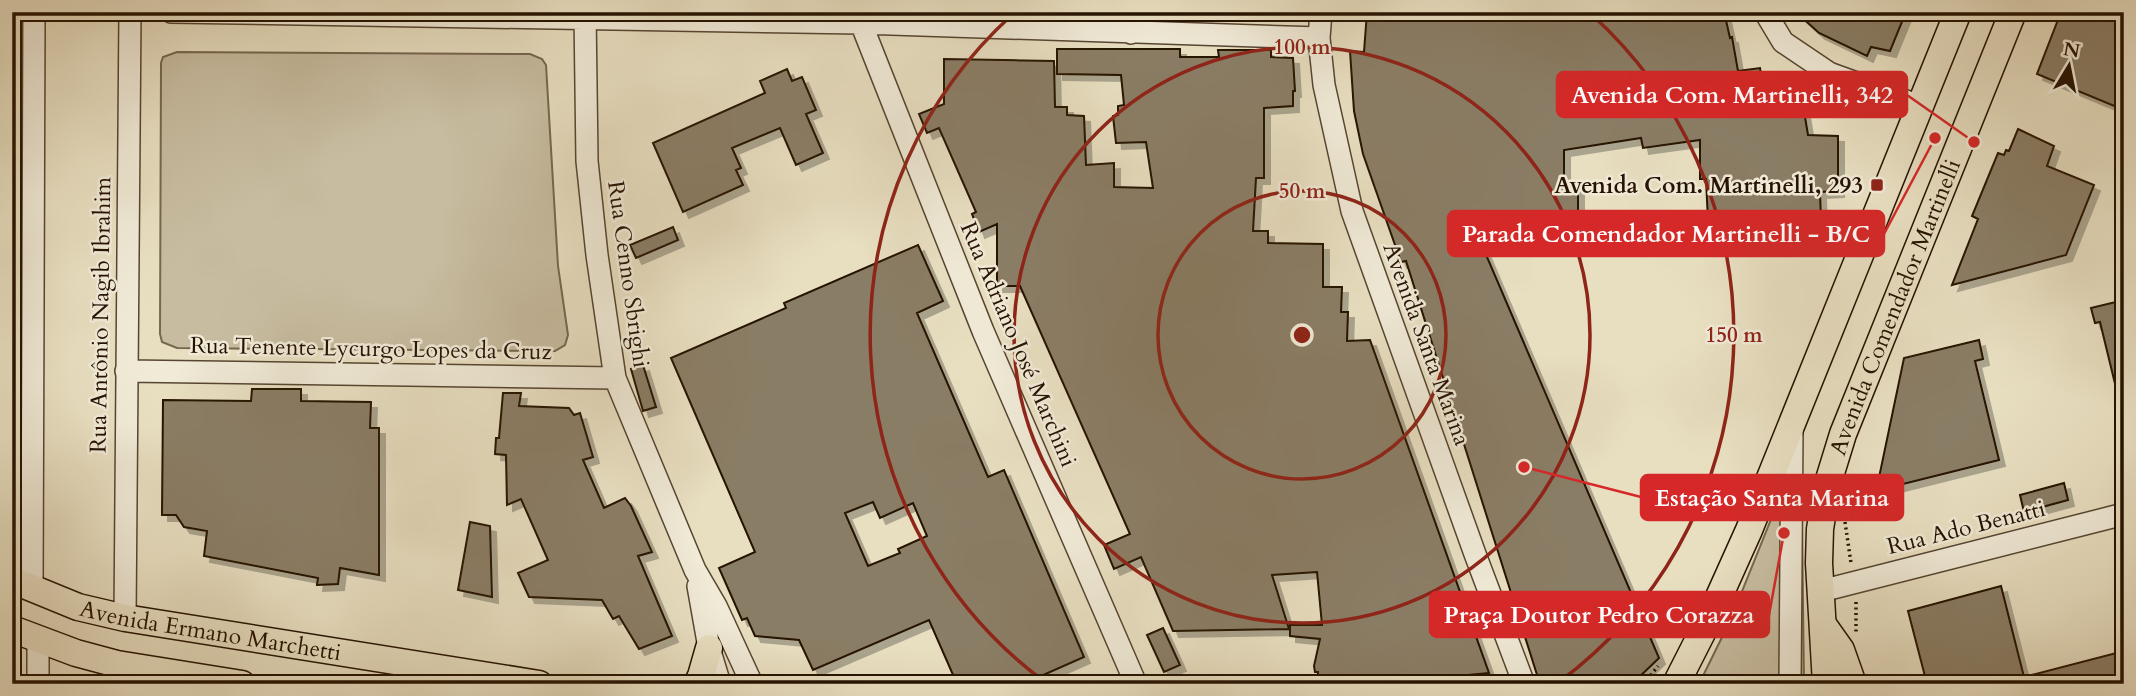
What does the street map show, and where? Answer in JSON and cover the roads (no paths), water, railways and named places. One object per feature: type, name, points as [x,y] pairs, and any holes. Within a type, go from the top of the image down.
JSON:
[{"type":"main road","points":[[1676,684],[1749,530],[1958,12]]},
{"type":"main road","name":"Avenida Comendador Martinelli","points":[[1826,684],[1819,563],[1828,485],[1843,434],[2013,12]]},
{"type":"main road","name":"Avenida Ermano Marchetti","points":[[22,584],[78,607],[125,618],[539,684]]},
{"type":"main road","points":[[1658,684],[1709,619]]},
{"type":"main road","points":[[1823,624],[1841,650],[1853,684]]},
{"type":"main road","name":"Avenida Ermano Marchetti","points":[[12,629],[158,677],[233,683]]},
{"type":"main road","points":[[697,684],[709,648]]},
{"type":"street","points":[[22,584],[34,12]]},
{"type":"street","name":"Rua Antônio Nagib Ibrahim","points":[[125,618],[130,12]]},
{"type":"street","points":[[171,12],[585,15],[861,23],[1132,23],[1319,38]]},
{"type":"street","name":"Avenida Santa Marina","points":[[1321,12],[1319,38],[1324,85],[1352,211],[1524,684]]},
{"type":"street","points":[[1765,12],[1783,42],[1829,73],[1920,106]]},
{"type":"street","name":"Rua Cenno Sbrighi","points":[[585,15],[587,161],[597,255],[615,378],[695,570],[716,606],[752,684]]},
{"type":"street","name":"Rua Adriano José Marchini","points":[[861,23],[983,331],[1136,683]]},
{"type":"street","name":"Rua Tenente Lycurgo Lopes da Cruz","points":[[126,371],[615,378]]},
{"type":"street","points":[[1790,684],[1792,424]]},
{"type":"street","name":"Rua Ado Benatti","points":[[1821,591],[2124,514]]},
{"type":"street","name":"Rua Cenno Sbrighi","points":[[695,570],[709,648],[720,684]]},
{"type":"street","points":[[38,639],[38,684]]},
{"type":"street","name":"Avenida Comendador Martinelli","points":[[1825,655],[1837,684]]},
{"type":"place","name":"Parada Comendador Martinelli - B/C","points":[[1935,138]]},
{"type":"place","name":"Avenida Com. Martinelli, 342","points":[[1974,142]]},
{"type":"place","name":"Avenida Com. Martinelli, 293","points":[[1877,185]]},
{"type":"place","name":"Estação Santa Marina","points":[[1524,467]]},
{"type":"place","name":"Praça Doutor Pedro Corazza","points":[[1784,533]]}]
